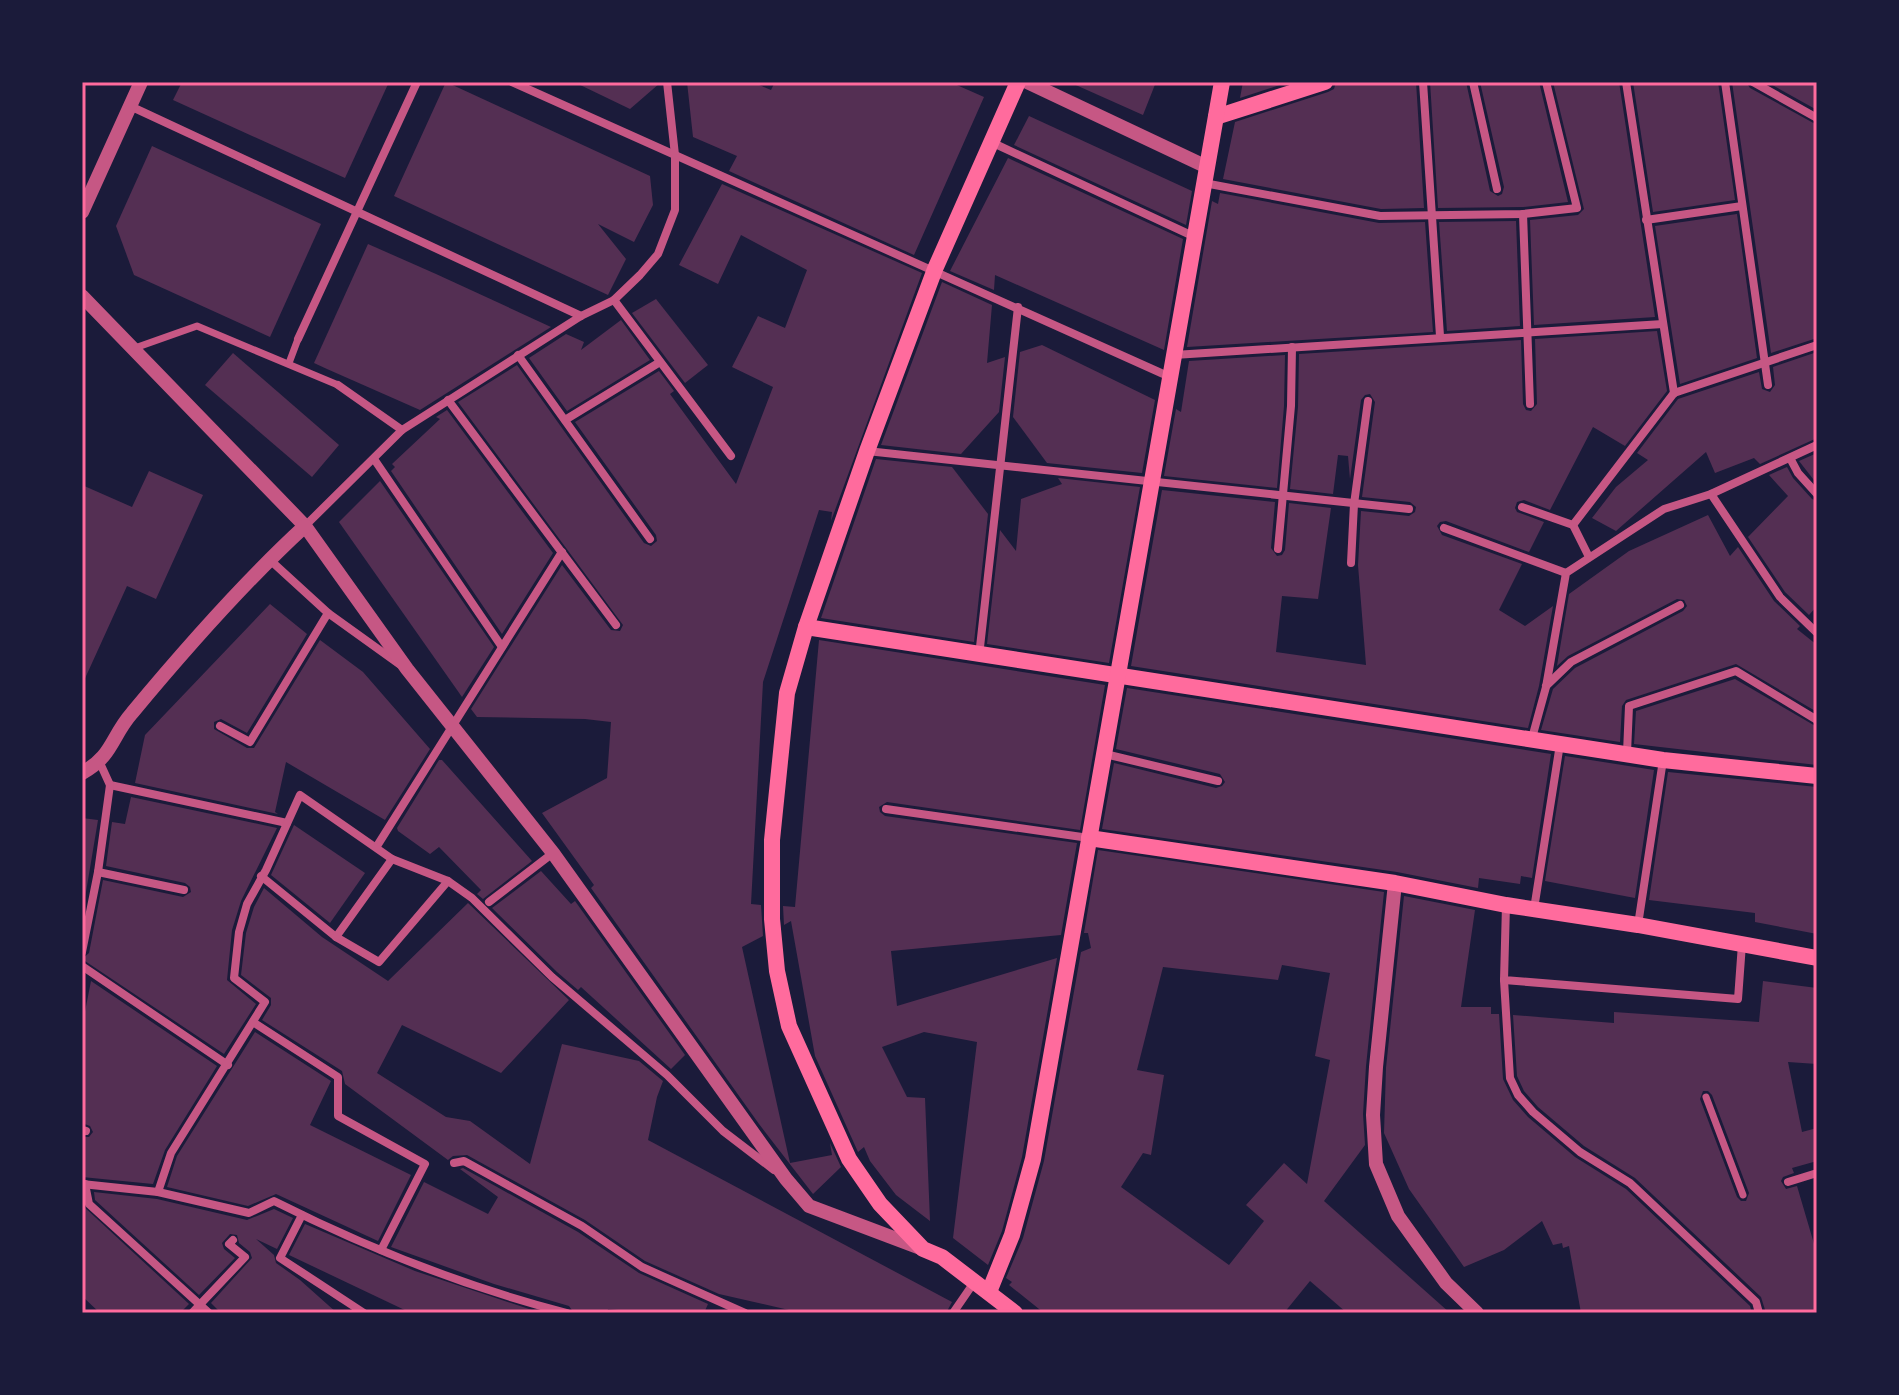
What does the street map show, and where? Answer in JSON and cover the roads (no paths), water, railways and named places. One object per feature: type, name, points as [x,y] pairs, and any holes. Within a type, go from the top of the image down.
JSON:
[{"type":"main road","points":[[1015,1313],[942,1257],[923,1249],[880,1204],[849,1159],[789,1026],[777,971],[772,919],[772,840],[787,693],[806,627],[935,269],[1018,82]]},
{"type":"main road","points":[[982,1286],[1012,1235],[1033,1159],[1222,82]]},
{"type":"main road","points":[[1216,117],[1325,82]]},
{"type":"main road","points":[[806,627],[1663,760],[1817,776]]},
{"type":"main road","points":[[1089,838],[1395,883],[1817,958]]},
{"type":"street","points":[[82,212],[141,82]]},
{"type":"street","points":[[289,363],[417,82]]},
{"type":"street","points":[[512,82],[935,269],[1170,377]]},
{"type":"street","points":[[82,773],[100,763],[129,716],[269,559],[402,430],[581,316],[614,300],[658,254],[675,210],[675,155],[667,82]]},
{"type":"street","points":[[1027,82],[1205,175],[1380,216],[1434,217],[1523,214],[1577,208],[1546,82]]},
{"type":"street","points":[[1423,82],[1440,336]]},
{"type":"street","points":[[1473,82],[1497,189]]},
{"type":"street","points":[[1626,82],[1674,393]]},
{"type":"street","points":[[1725,82],[1768,385]]},
{"type":"street","points":[[1757,83],[1817,118]]},
{"type":"street","points":[[130,106],[581,316]]},
{"type":"street","points":[[990,142],[1195,237]]},
{"type":"street","points":[[1646,220],[1742,206]]},
{"type":"street","points":[[1523,214],[1530,404]]},
{"type":"street","points":[[82,296],[305,526],[407,669],[553,853],[786,1179],[809,1206],[923,1249]]},
{"type":"street","points":[[614,300],[731,456]]},
{"type":"street","points":[[979,656],[1018,307]]},
{"type":"street","points":[[1174,355],[1663,324]]},
{"type":"street","points":[[132,349],[197,326],[338,385],[402,430]]},
{"type":"street","points":[[1573,525],[1674,393],[1817,345]]},
{"type":"street","points":[[1278,549],[1291,406],[1292,347]]},
{"type":"street","points":[[518,355],[650,539]]},
{"type":"street","points":[[565,420],[660,362]]},
{"type":"street","points":[[448,400],[616,625]]},
{"type":"street","points":[[1351,563],[1354,504],[1368,401]]},
{"type":"street","points":[[1532,738],[1546,687],[1566,573],[1664,509],[1711,494],[1817,445]]},
{"type":"street","points":[[867,451],[1409,509]]},
{"type":"street","points":[[1790,458],[1798,473],[1817,494]]},
{"type":"street","points":[[374,459],[502,647]]},
{"type":"street","points":[[1711,494],[1780,597],[1817,633]]},
{"type":"street","points":[[1522,507],[1573,525],[1589,557]]},
{"type":"street","points":[[1444,528],[1566,573]]},
{"type":"street","points":[[377,846],[562,552]]},
{"type":"street","points":[[269,559],[328,613],[407,669]]},
{"type":"street","points":[[1546,687],[1571,662],[1680,605]]},
{"type":"street","points":[[220,726],[250,742],[328,613]]},
{"type":"street","points":[[1627,753],[1629,706],[1736,671],[1817,720]]},
{"type":"street","points":[[1534,909],[1560,743]]},
{"type":"street","points":[[1104,754],[1218,781]]},
{"type":"street","points":[[1638,925],[1663,760]]},
{"type":"street","points":[[82,952],[98,872],[110,785],[100,763]]},
{"type":"street","points":[[110,785],[287,823]]},
{"type":"street","points":[[158,1192],[171,1153],[265,1002],[234,978],[239,932],[247,904],[300,795],[392,859],[448,881],[472,898],[552,977],[667,1075],[723,1131],[786,1179]]},
{"type":"street","points":[[886,809],[1089,838]]},
{"type":"street","points":[[489,902],[553,853]]},
{"type":"street","points":[[336,937],[392,859]]},
{"type":"street","points":[[98,872],[184,890]]},
{"type":"street","points":[[264,873],[336,937],[379,962],[448,881]]},
{"type":"street","points":[[1395,883],[1376,1067],[1373,1115],[1376,1164],[1398,1216],[1446,1283],[1477,1313]]},
{"type":"street","points":[[1506,905],[1504,980],[1510,1078],[1518,1095],[1580,1152],[1630,1183],[1756,1302],[1759,1313]]},
{"type":"street","points":[[1504,980],[1738,999],[1742,944]]},
{"type":"street","points":[[82,966],[228,1065]]},
{"type":"street","points":[[253,1022],[338,1077],[338,1116],[425,1164],[381,1250]]},
{"type":"street","points":[[1706,1097],[1743,1195]]},
{"type":"street","points":[[454,1163],[464,1161],[582,1226],[642,1267],[745,1313]]},
{"type":"street","points":[[1788,1182],[1817,1173]]},
{"type":"street","points":[[209,1313],[89,1204],[84,1184],[158,1192],[249,1213],[274,1201],[381,1250],[513,1299],[567,1313]]},
{"type":"street","points":[[302,1215],[280,1258],[364,1313]]},
{"type":"street","points":[[192,1313],[245,1257],[229,1244],[233,1240]]},
{"type":"street","points":[[953,1313],[982,1286]]}]
